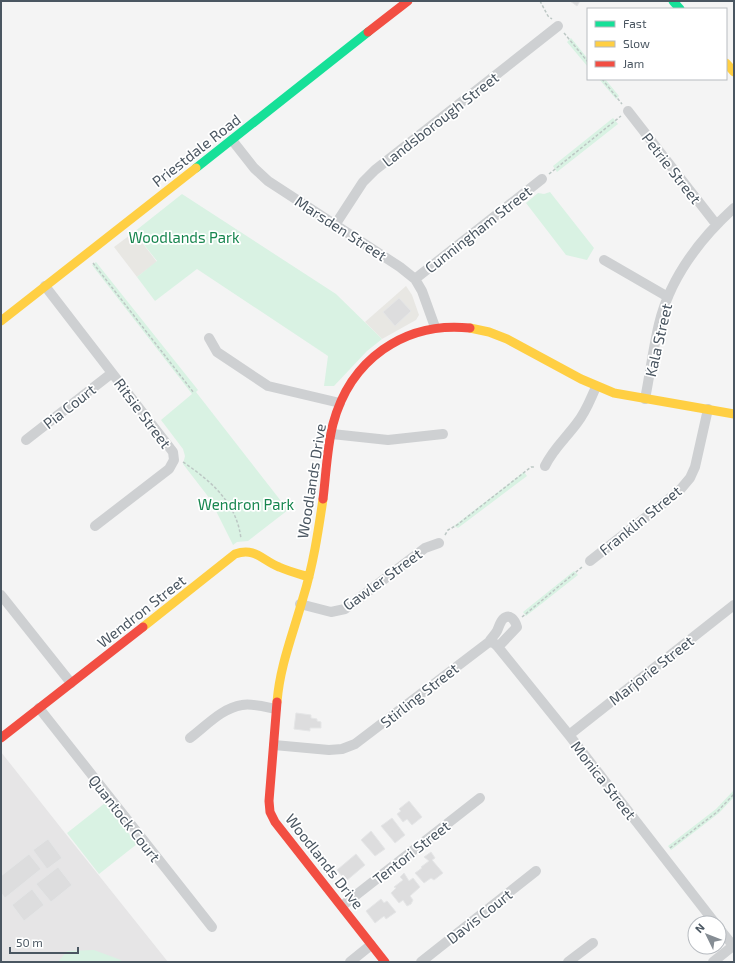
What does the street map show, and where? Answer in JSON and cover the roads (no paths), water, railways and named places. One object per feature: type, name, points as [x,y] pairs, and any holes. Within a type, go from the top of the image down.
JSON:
[{"type":"street","name":"Priestdale Road","points":[[1,321],[408,1]]},
{"type":"street","name":"Landsborough Street","points":[[335,225],[363,182],[375,170],[558,26]]},
{"type":"street","points":[[727,63],[734,72]]},
{"type":"street","name":"Petrie Street","points":[[628,111],[716,224]]},
{"type":"street","name":"Marsden Street","points":[[232,140],[254,168],[268,181],[400,267],[414,279],[422,291],[435,327]]},
{"type":"street","name":"Cunningham Street","points":[[414,279],[542,179]]},
{"type":"street","name":"Kala Street","points":[[645,399],[659,323],[668,297],[681,271],[697,247],[716,224],[734,208]]},
{"type":"street","points":[[604,260],[668,297]]},
{"type":"street","name":"Ritsie Street","points":[[45,286],[173,452],[173,459],[169,469],[94,526]]},
{"type":"street","name":"Woodlands Drive","points":[[385,962],[275,822],[270,812],[268,801],[281,669],[309,577],[314,555],[332,434],[340,403],[361,369],[374,356],[392,342],[411,333],[435,327],[458,326],[483,330],[508,339],[596,387],[614,393],[734,414]]},
{"type":"street","points":[[209,338],[217,352],[268,386],[340,403]]},
{"type":"street","name":"Pia Court","points":[[26,440],[112,373]]},
{"type":"street","points":[[545,466],[550,455],[577,423],[586,409],[596,387]]},
{"type":"street","name":"Franklin Street","points":[[590,561],[679,491],[690,478],[695,467],[708,409]]},
{"type":"street","points":[[332,434],[388,440],[443,434]]},
{"type":"street","name":"Gawler Street","points":[[300,604],[331,612],[345,609],[425,548],[440,543]]},
{"type":"street","name":"Wendron Street","points":[[1,738],[241,551],[246,550],[254,552],[277,566],[309,577]]},
{"type":"street","points":[[1,595],[72,683]]},
{"type":"street","name":"Marjorie Street","points":[[569,735],[734,605]]},
{"type":"street","name":"Stirling Street","points":[[274,745],[329,750],[355,744],[489,642],[500,623],[504,618],[509,616],[516,622],[517,627],[498,647]]},
{"type":"street","name":"Monica Street","points":[[489,642],[494,643],[498,647],[569,735],[709,915]]},
{"type":"street","points":[[190,738],[231,708],[243,704],[276,708]]},
{"type":"street","name":"Quantock Court","points":[[39,708],[212,927]]},
{"type":"street","name":"Tentori Street","points":[[342,906],[480,798]]},
{"type":"street","name":"Davis Court","points":[[421,962],[536,871]]},
{"type":"street","points":[[713,962],[734,947],[727,938]]},
{"type":"street","points":[[568,962],[593,943]]},
{"type":"street","points":[[350,962],[371,945]]},
{"type":"park label","name":"Woodlands Park","points":[[184,237]]},
{"type":"park label","name":"Wendron Park","points":[[246,504]]}]
